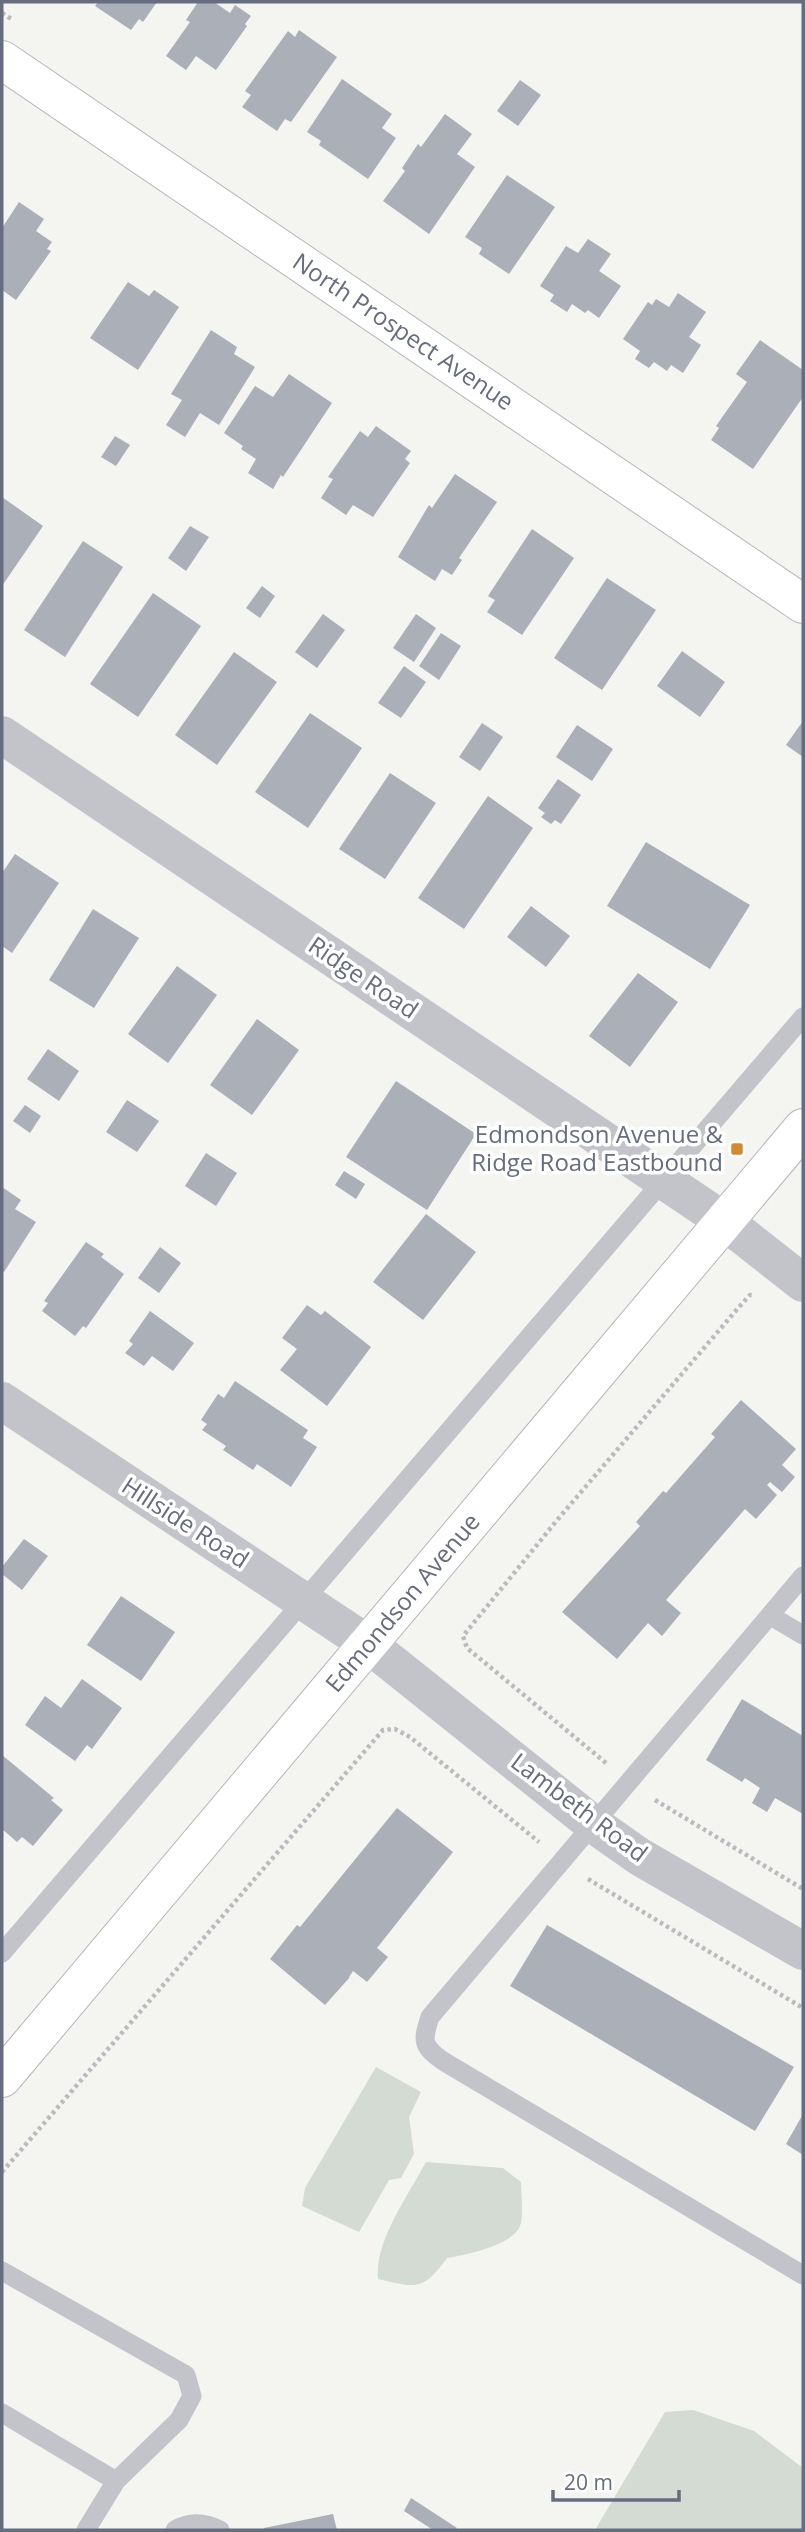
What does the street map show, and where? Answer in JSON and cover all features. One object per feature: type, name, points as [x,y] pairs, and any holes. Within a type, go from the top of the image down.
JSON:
[{"type":"main road","name":"North Prospect Avenue","points":[[2,60],[803,604]]},
{"type":"main road","name":"Edmondson Avenue","points":[[2,2078],[803,1128]]},
{"type":"street","name":"Ridge Road","points":[[2,735],[724,1221],[803,1283]]},
{"type":"street","name":"Hillside Road","points":[[2,1401],[369,1644]]},
{"type":"street","name":"Lambeth Road","points":[[369,1644],[593,1824],[640,1857],[803,1951]]},
{"type":"lane","points":[[2,1953],[803,1017]]},
{"type":"lane","points":[[803,1576],[430,2017],[424,2036],[428,2050],[803,2275]]},
{"type":"lane","points":[[771,1616],[803,1635]]},
{"type":"lane","points":[[2,2271],[186,2375],[192,2396],[179,2420],[116,2481],[86,2530]]},
{"type":"lane","points":[[2,2413],[116,2481]]},
{"type":"lane","points":[[175,2530],[195,2523],[220,2530]]},
{"type":"path","points":[[761,1293],[750,1295],[739,1307],[463,1636],[467,1648],[627,1783],[803,1889]]},
{"type":"path","points":[[2,2172],[383,1730],[395,1728],[410,1737],[577,1873],[803,2008]]},
{"type":"shaded area","points":[[376,2067],[421,2092],[409,2117],[414,2154],[401,2178],[389,2180],[359,2232],[302,2206],[305,2188]]},
{"type":"shaded area","points":[[426,2162],[503,2168],[521,2182],[520,2226],[516,2233],[499,2244],[447,2258],[425,2282],[411,2285],[378,2279],[381,2250],[387,2234]]},
{"type":"shaded area","points":[[693,2410],[754,2431],[803,2468],[803,2530],[595,2530],[665,2412]]},
{"type":"building","points":[[98,2],[157,2],[143,22],[139,19],[131,30],[95,6]]},
{"type":"building","points":[[198,2],[214,2],[230,13],[235,5],[251,16],[216,70],[196,56],[186,70],[166,56],[190,22],[186,20]]},
{"type":"building","points":[[299,30],[337,57],[291,122],[285,119],[277,131],[242,107],[251,95],[245,91],[288,31],[295,37]]},
{"type":"building","points":[[342,79],[392,114],[382,128],[396,138],[368,179],[319,145],[321,141],[307,132]]},
{"type":"building","points":[[520,80],[541,95],[518,126],[497,111]]},
{"type":"building","points":[[445,114],[472,134],[457,154],[475,167],[429,234],[383,201],[405,171],[402,168],[418,144],[421,147]]},
{"type":"building","points":[[507,175],[555,207],[509,274],[479,254],[482,248],[465,237]]},
{"type":"building","points":[[19,202],[44,219],[36,231],[52,242],[47,249],[51,251],[16,300],[2,290],[2,228]]},
{"type":"building","points":[[588,239],[611,254],[599,271],[621,286],[599,318],[572,304],[567,312],[550,301],[554,295],[540,286],[566,246],[578,253]]},
{"type":"building","points":[[128,282],[149,296],[154,290],[179,307],[138,370],[90,338]]},
{"type":"building","points":[[678,293],[706,312],[689,337],[701,345],[683,373],[671,365],[667,371],[654,362],[649,368],[635,359],[640,351],[623,339],[648,302],[652,305],[656,299],[669,307]]},
{"type":"building","points":[[211,330],[237,347],[234,354],[255,367],[219,425],[200,413],[185,437],[166,425],[182,400],[171,394]]},
{"type":"building","points":[[760,340],[803,370],[803,397],[753,469],[711,440],[719,428],[716,426],[747,382],[736,374]]},
{"type":"building","points":[[289,374],[332,403],[273,489],[248,473],[256,459],[224,433],[255,386],[273,397]]},
{"type":"building","points":[[376,426],[411,451],[405,459],[410,463],[373,517],[353,505],[346,515],[321,498],[333,479],[328,477],[360,431],[368,437]]},
{"type":"building","points":[[115,436],[130,445],[116,466],[101,457]]},
{"type":"building","points":[[455,474],[497,502],[459,558],[462,560],[452,575],[442,569],[435,581],[398,557],[429,505],[432,508]]},
{"type":"building","points":[[2,497],[43,526],[2,586]]},
{"type":"building","points":[[190,526],[209,537],[186,571],[168,558]]},
{"type":"building","points":[[532,529],[574,558],[522,635],[487,612],[495,600],[488,596]]},
{"type":"building","points":[[83,541],[123,567],[65,657],[24,630]]},
{"type":"building","points":[[607,578],[656,610],[602,690],[554,658]]},
{"type":"building","points":[[262,586],[275,596],[260,618],[246,608]]},
{"type":"building","points":[[153,593],[201,626],[138,717],[90,684]]},
{"type":"building","points":[[323,614],[345,630],[317,668],[295,652]]},
{"type":"building","points":[[416,614],[436,628],[414,662],[393,648]]},
{"type":"building","points":[[441,633],[461,646],[439,680],[419,666]]},
{"type":"building","points":[[682,651],[725,682],[700,717],[657,686]]},
{"type":"building","points":[[234,652],[277,682],[217,765],[175,735]]},
{"type":"building","points":[[404,666],[426,682],[401,718],[378,703]]},
{"type":"building","points":[[310,713],[362,748],[308,828],[255,792]]},
{"type":"building","points":[[803,721],[803,757],[786,745]]},
{"type":"building","points":[[482,723],[503,737],[480,771],[459,757]]},
{"type":"building","points":[[577,725],[613,749],[592,781],[556,757]]},
{"type":"building","points":[[390,773],[436,803],[385,879],[339,849]]},
{"type":"building","points":[[558,779],[581,795],[561,824],[555,820],[551,824],[541,817],[545,813],[538,808]]},
{"type":"building","points":[[488,796],[533,828],[464,929],[418,898]]},
{"type":"building","points":[[646,842],[750,905],[710,969],[607,906]]},
{"type":"building","points":[[15,854],[59,883],[12,953],[2,946],[2,873]]},
{"type":"building","points":[[531,906],[570,936],[546,967],[507,937]]},
{"type":"building","points":[[93,909],[139,938],[94,1008],[49,980]]},
{"type":"building","points":[[177,966],[217,995],[168,1063],[128,1034]]},
{"type":"building","points":[[638,973],[678,1002],[630,1067],[589,1036]]},
{"type":"building","points":[[257,1019],[299,1050],[252,1115],[210,1085]]},
{"type":"building","points":[[48,1049],[79,1071],[59,1101],[27,1079]]},
{"type":"building","points":[[396,1081],[476,1134],[427,1210],[346,1157]]},
{"type":"building","points":[[127,1100],[159,1121],[137,1152],[106,1132]]},
{"type":"building","points":[[25,1105],[41,1116],[30,1133],[13,1121]]},
{"type":"building","points":[[206,1153],[237,1173],[216,1206],[185,1186]]},
{"type":"building","points":[[344,1171],[365,1184],[356,1199],[335,1185]]},
{"type":"building","points":[[2,1187],[21,1200],[15,1209],[36,1222],[4,1272],[2,1270]]},
{"type":"building","points":[[426,1214],[476,1252],[423,1320],[373,1282]]},
{"type":"building","points":[[86,1242],[104,1254],[101,1257],[124,1274],[86,1328],[83,1326],[75,1336],[42,1311],[48,1303],[44,1301]]},
{"type":"building","points":[[160,1247],[181,1263],[159,1293],[138,1278]]},
{"type":"building","points":[[307,1305],[321,1315],[325,1311],[371,1347],[327,1406],[280,1370],[297,1349],[282,1338]]},
{"type":"building","points":[[150,1311],[194,1343],[173,1371],[152,1356],[144,1366],[125,1353],[133,1344],[129,1341]]},
{"type":"building","points":[[235,1381],[308,1430],[303,1438],[317,1447],[291,1487],[257,1464],[253,1470],[223,1450],[226,1446],[202,1430],[207,1424],[201,1420],[218,1394],[224,1398]]},
{"type":"building","points":[[741,1400],[796,1449],[782,1465],[795,1477],[782,1492],[770,1482],[767,1485],[777,1495],[756,1519],[745,1509],[666,1600],[681,1613],[662,1636],[648,1623],[617,1659],[562,1612],[640,1526],[636,1522],[663,1491],[666,1493],[715,1437],[711,1434]]},
{"type":"building","points":[[24,1539],[48,1556],[22,1590],[2,1574],[2,1567]]},
{"type":"building","points":[[121,1596],[175,1632],[141,1681],[87,1645]]},
{"type":"building","points":[[82,1679],[122,1708],[92,1749],[87,1745],[75,1761],[25,1725],[45,1696],[61,1708]]},
{"type":"building","points":[[742,1699],[803,1736],[803,1814],[775,1798],[767,1812],[752,1803],[760,1788],[745,1778],[742,1782],[706,1760]]},
{"type":"building","points":[[2,1755],[54,1798],[51,1800],[63,1810],[33,1846],[22,1837],[17,1842],[2,1829]]},
{"type":"building","points":[[397,1808],[453,1852],[377,1948],[388,1957],[367,1982],[353,1971],[325,2005],[270,1959],[297,1925],[300,1927]]},
{"type":"building","points":[[547,1925],[794,2067],[755,2131],[510,1986]]},
{"type":"building","points":[[803,2114],[803,2155],[786,2144]]},
{"type":"building","points":[[411,2498],[457,2528],[433,2530],[404,2511]]},
{"type":"building","points":[[333,2514],[337,2530],[264,2530],[264,2528]]},
{"type":"place","name":"Edmondson Avenue & Ridge Road Eastbound","points":[[737,1149]]}]
